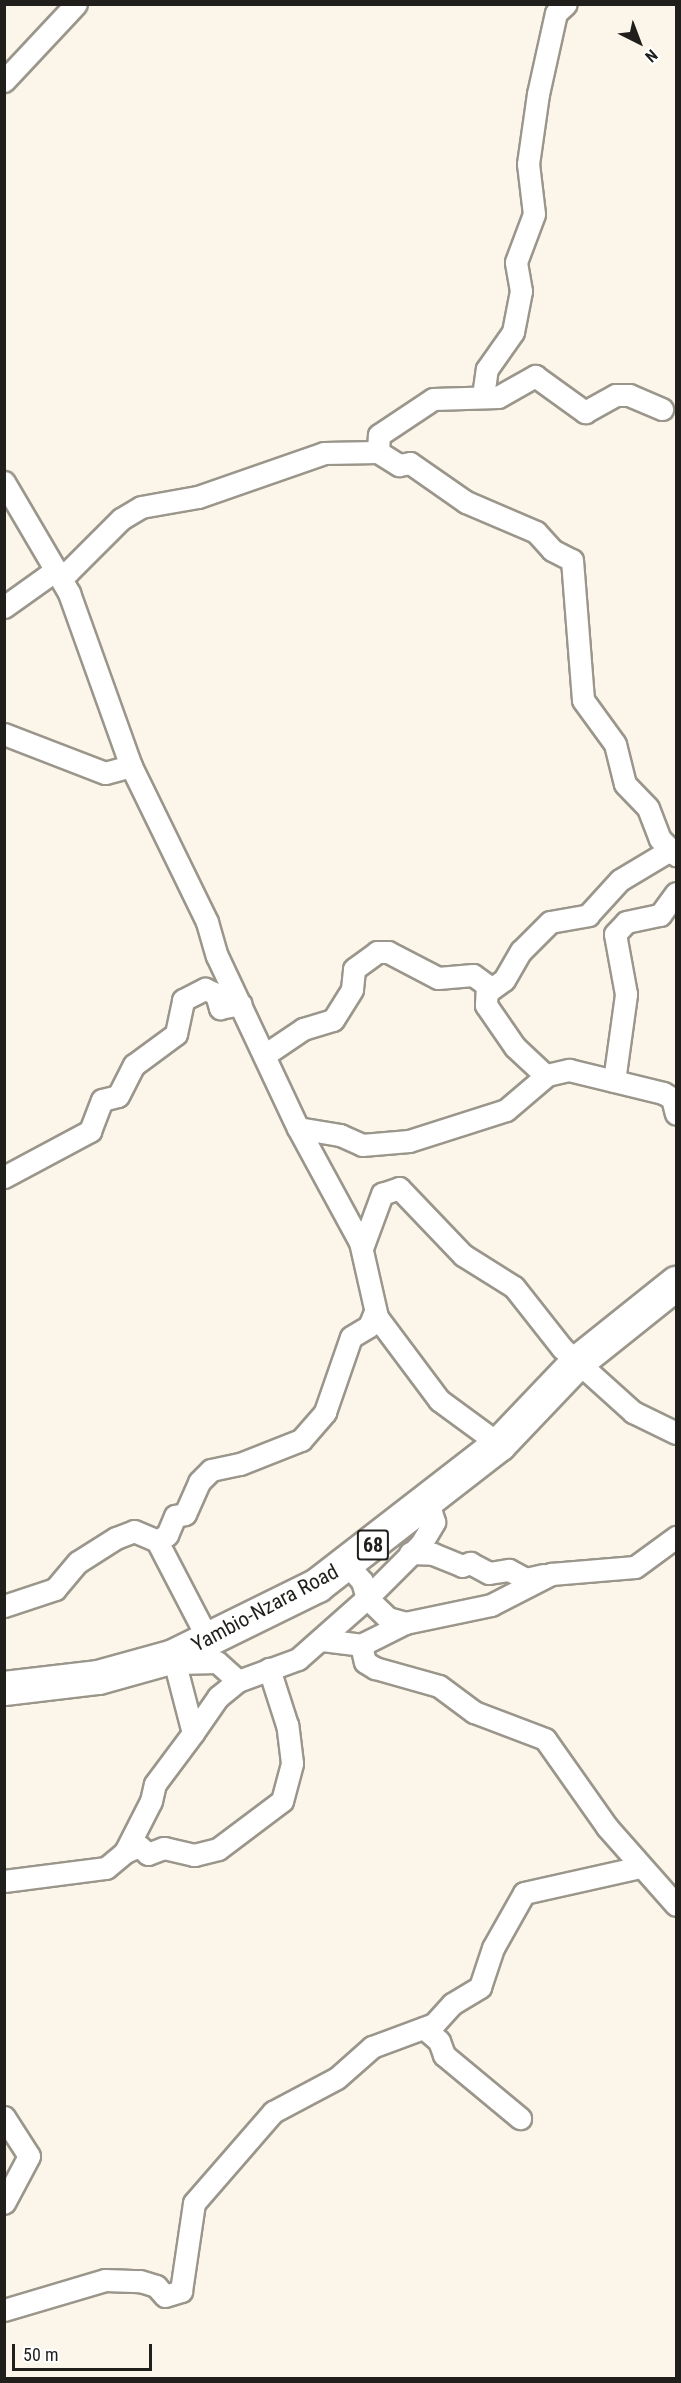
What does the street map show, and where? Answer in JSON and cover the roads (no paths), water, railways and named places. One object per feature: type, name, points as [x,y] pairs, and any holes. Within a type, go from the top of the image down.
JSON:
[{"type":"main road","name":"Yambio-Nzara Road","points":[[4,1688],[98,1677],[174,1660],[208,1640],[317,1585],[347,1564],[399,1550],[428,1501],[499,1444],[577,1362],[676,1282]]},
{"type":"street","points":[[4,81],[76,4]]},
{"type":"street","points":[[483,396],[488,369],[513,332],[521,291],[516,262],[534,214],[528,164],[538,94],[556,12],[566,4]]},
{"type":"street","points":[[378,452],[379,435],[433,399],[498,397],[535,376],[585,411],[616,395],[629,395],[662,409]]},
{"type":"street","points":[[4,607],[53,572],[60,573],[76,566],[112,527],[141,507],[198,497],[324,453],[378,452],[399,465],[418,466],[446,491],[536,532],[552,550],[572,560],[584,700],[615,744],[625,784],[648,808],[660,839],[673,852],[620,880],[588,915]]},
{"type":"street","points":[[4,482],[60,573],[131,766],[207,922],[217,956],[266,1054],[298,1128],[362,1248],[375,1312],[398,1351],[439,1400],[499,1444]]},
{"type":"street","points":[[4,734],[105,774],[131,766]]},
{"type":"street","points":[[546,1076],[514,1047],[486,1005],[490,990],[504,980],[521,951],[550,922],[588,915],[626,922],[660,915],[676,893]]},
{"type":"street","points":[[614,1082],[626,994],[615,934],[626,922]]},
{"type":"street","points":[[266,1054],[303,1029],[333,1020],[352,989],[354,969],[377,952],[388,952],[438,978],[472,975],[490,990]]},
{"type":"street","points":[[4,1177],[90,1131],[102,1100],[118,1096],[134,1065],[176,1034],[183,1000],[205,989],[216,994],[220,1008],[241,1004]]},
{"type":"street","points":[[298,1128],[340,1135],[362,1145],[409,1141],[507,1110],[546,1076],[569,1070],[614,1082],[675,1104]]},
{"type":"street","points":[[362,1248],[382,1194],[399,1188],[463,1255],[514,1287],[577,1362],[644,1421],[676,1433]]},
{"type":"street","points":[[157,1541],[167,1535],[175,1516],[185,1514],[199,1482],[211,1470],[240,1464],[301,1440],[325,1412],[351,1337],[369,1326],[375,1312]]},
{"type":"street","points":[[4,1606],[55,1589],[78,1562],[116,1538],[134,1531],[157,1541],[208,1640]]},
{"type":"street","points":[[125,1852],[152,1801],[155,1784],[218,1697],[238,1681],[298,1659],[322,1640],[367,1598],[399,1550],[433,1554],[462,1566],[470,1563],[489,1573],[509,1570],[526,1579],[551,1574],[635,1567],[676,1537]]},
{"type":"street","points":[[347,1564],[362,1581],[367,1598],[388,1618],[405,1623]]},
{"type":"street","points":[[322,1640],[361,1645],[405,1623],[491,1605],[551,1574]]},
{"type":"street","points":[[361,1645],[364,1662],[375,1668],[439,1686],[474,1712],[545,1739],[640,1867],[676,1905]]},
{"type":"street","points":[[193,1733],[174,1660],[206,1659],[217,1662],[238,1681]]},
{"type":"street","points":[[4,1881],[106,1868],[125,1852],[138,1846],[148,1854],[164,1848],[194,1855],[218,1849],[282,1801],[292,1763],[287,1725],[268,1669]]},
{"type":"street","points":[[4,2310],[82,2283],[126,2278],[156,2286],[165,2296],[175,2295],[185,2278],[194,2203],[273,2112],[338,2078],[372,2047],[424,2028],[480,1987],[493,1948],[524,1893],[640,1867]]},
{"type":"street","points":[[424,2028],[439,2041],[444,2055],[520,2118]]},
{"type":"street","points":[[4,2117],[29,2156],[4,2203]]}]
